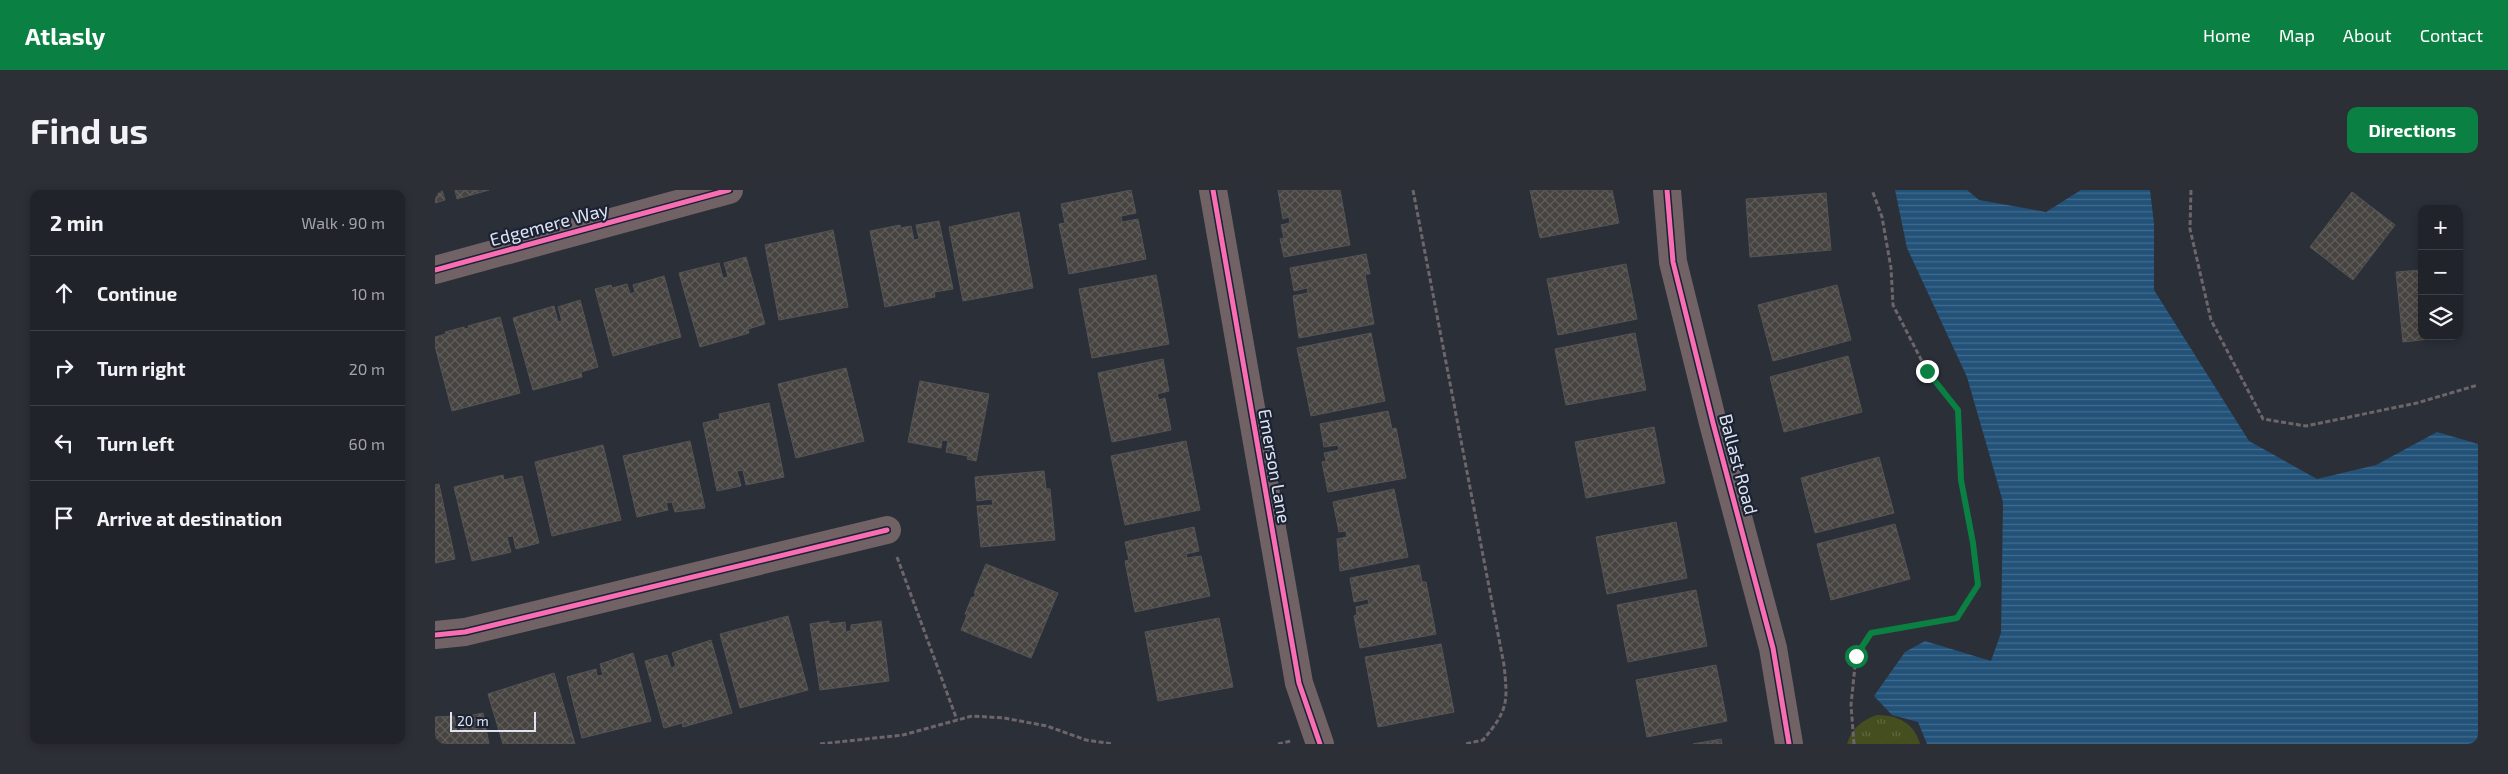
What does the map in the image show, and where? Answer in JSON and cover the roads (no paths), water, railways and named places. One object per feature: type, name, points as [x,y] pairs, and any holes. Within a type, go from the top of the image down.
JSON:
[{"type":"street","name":"Edgemere Way","points":[[435,270],[729,190]]},
{"type":"street","name":"Emerson Lane","points":[[1213,190],[1299,683],[1320,744]]},
{"type":"street","name":"Ballast Road","points":[[1667,190],[1673,262],[1713,423],[1773,648],[1789,744]]},
{"type":"street","points":[[435,635],[465,632],[887,530]]},
{"type":"water","points":[[1895,190],[1967,190],[1979,200],[2046,212],[2081,190],[2150,190],[2154,224],[2154,290],[2249,441],[2317,479],[2376,465],[2437,432],[2478,444],[2478,744],[1927,744],[1918,722],[1892,715],[1874,696],[1905,652],[1925,641],[1991,661],[2001,633],[2003,502],[1967,377],[1907,248]]}]
